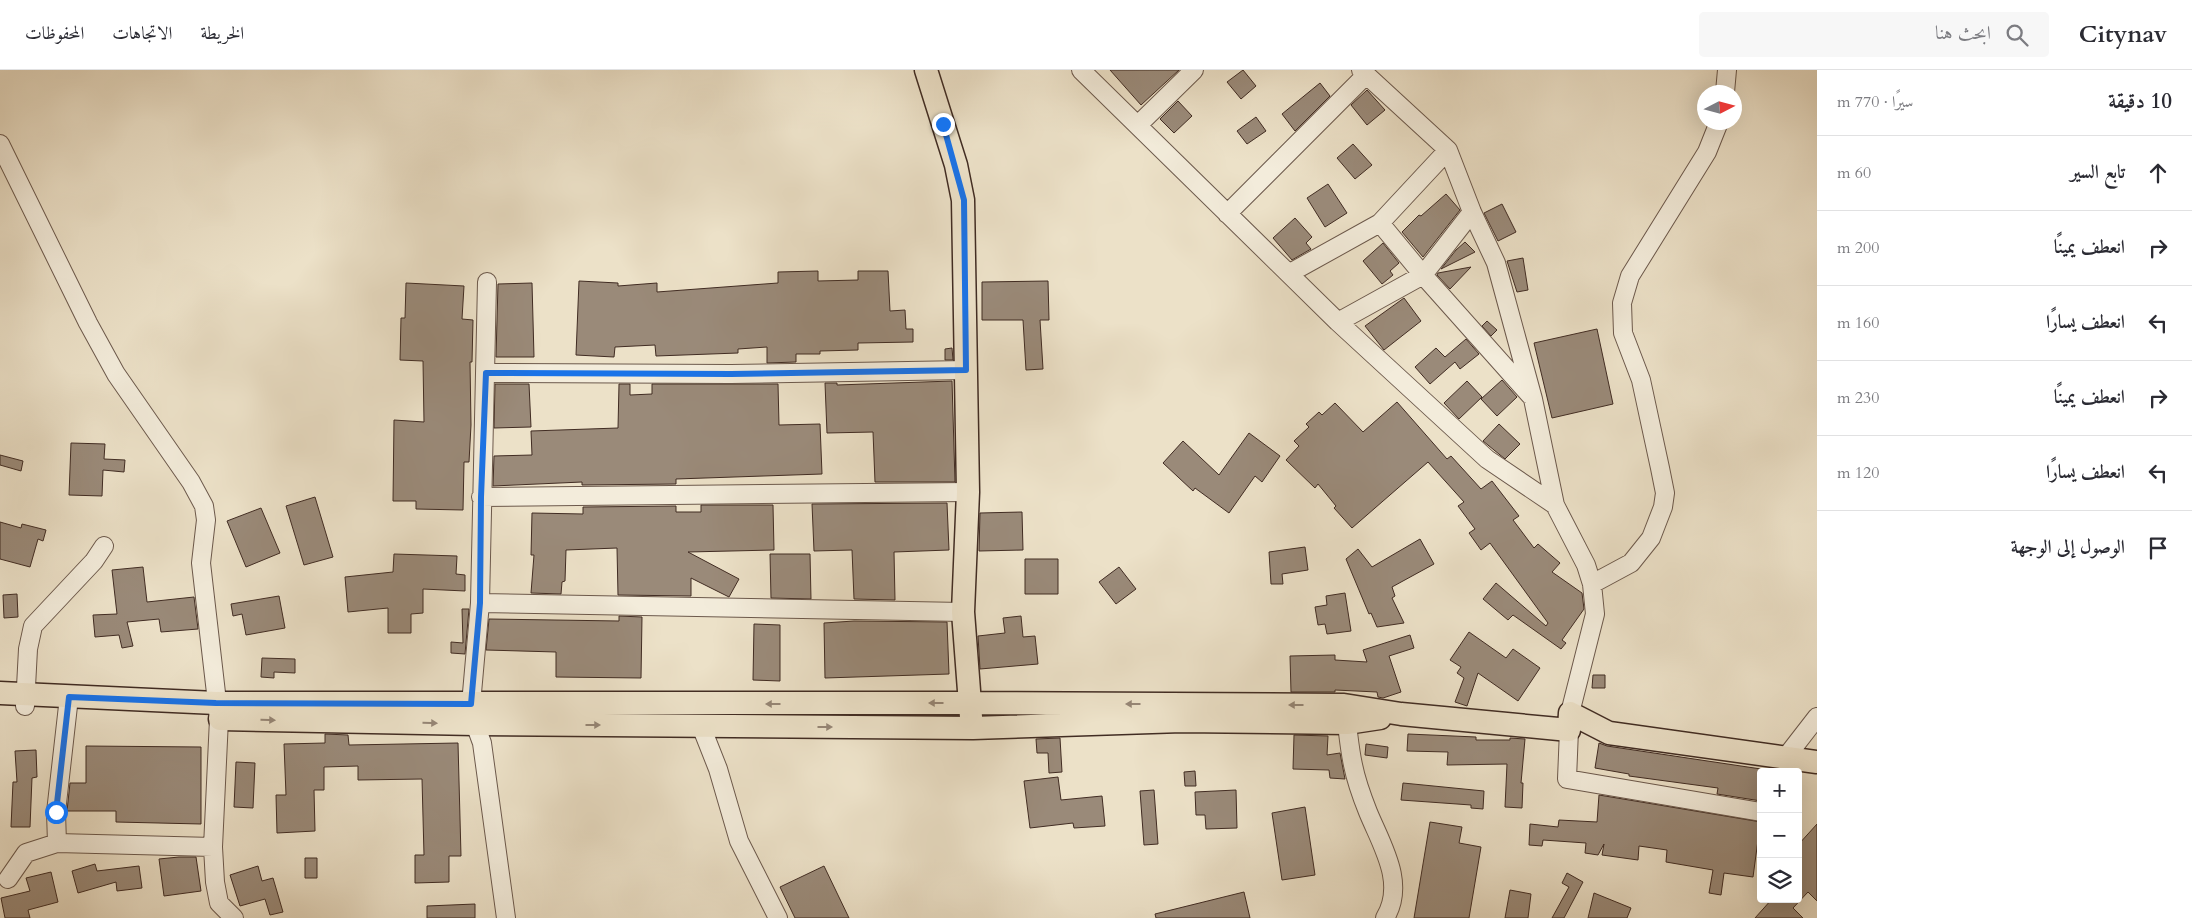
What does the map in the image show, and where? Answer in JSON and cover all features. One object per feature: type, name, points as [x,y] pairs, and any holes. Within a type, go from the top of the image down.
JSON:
[{"type":"main road","points":[[926,70],[956,165],[964,200],[968,492],[963,612],[968,703],[973,728]]},
{"type":"main road","points":[[0,693],[25,700],[218,711],[473,714],[701,726],[973,728],[1182,713]]},
{"type":"main road","points":[[0,705],[25,700]]},
{"type":"main road","points":[[473,714],[698,704],[968,703],[1182,713],[1401,714],[1569,721],[1609,733],[1798,761],[1817,779]]},
{"type":"main road","points":[[698,704],[701,726]]},
{"type":"street","points":[[1081,70],[1139,124],[1227,214],[1290,273],[1338,322],[1486,459],[1556,505]]},
{"type":"street","points":[[1139,124],[1194,70]]},
{"type":"street","points":[[1726,85],[1727,70]]},
{"type":"street","points":[[1227,214],[1364,73],[1448,150],[1472,212],[1496,263],[1533,399],[1556,505],[1586,565],[1592,584],[1595,614],[1569,721],[1567,779],[1757,811]]},
{"type":"street","points":[[1592,584],[1630,563],[1650,538],[1663,507],[1665,493],[1640,380],[1623,333],[1622,303],[1630,276],[1707,152],[1716,130]]},
{"type":"street","points":[[0,144],[88,323],[116,374],[191,482],[204,506],[206,520],[201,563],[218,711],[213,847],[216,893],[219,903],[234,918]]},
{"type":"street","points":[[1290,273],[1380,223],[1448,150]]},
{"type":"street","points":[[1338,322],[1423,275],[1472,212]]},
{"type":"street","points":[[1380,223],[1423,275],[1533,399]]},
{"type":"street","points":[[487,282],[480,603],[473,714],[482,743],[506,918]]},
{"type":"street","points":[[486,373],[731,374],[966,370]]},
{"type":"street","points":[[481,497],[968,492]]},
{"type":"street","points":[[25,700],[28,649],[33,626],[94,561],[104,546]]},
{"type":"street","points":[[480,603],[963,612]]},
{"type":"street","points":[[57,842],[56,812],[68,703]]},
{"type":"street","points":[[1346,714],[1353,764],[1367,810],[1388,858],[1394,881],[1391,908],[1385,918]]},
{"type":"street","points":[[1798,761],[1817,717]]},
{"type":"street","points":[[701,726],[718,769],[739,841],[778,918]]},
{"type":"street","points":[[8,879],[26,853],[57,842],[213,847]]},
{"type":"building","points":[[1110,70],[1179,70],[1141,105]]},
{"type":"building","points":[[1243,70],[1256,86],[1241,99],[1227,82]]},
{"type":"building","points":[[1320,83],[1330,96],[1295,131],[1282,114]]},
{"type":"building","points":[[1367,90],[1385,110],[1367,125],[1351,105]]},
{"type":"building","points":[[1178,101],[1192,116],[1174,133],[1160,119]]},
{"type":"building","points":[[1256,117],[1266,131],[1247,144],[1237,131]]},
{"type":"building","points":[[1353,144],[1372,165],[1355,179],[1337,158]]},
{"type":"building","points":[[1328,184],[1347,213],[1325,227],[1307,198]]},
{"type":"building","points":[[1446,194],[1460,210],[1423,257],[1402,232],[1419,215],[1421,216]]},
{"type":"building","points":[[1502,204],[1516,232],[1498,241],[1484,213]]},
{"type":"building","points":[[1295,218],[1312,237],[1306,243],[1311,249],[1292,260],[1273,238]]},
{"type":"building","points":[[1465,242],[1475,252],[1441,269],[1456,250]]},
{"type":"building","points":[[1383,243],[1399,263],[1390,271],[1393,275],[1382,284],[1363,261]]},
{"type":"building","points":[[1523,258],[1528,290],[1517,292],[1507,261]]},
{"type":"building","points":[[1471,267],[1450,289],[1437,275],[1438,273]]},
{"type":"building","points":[[818,271],[818,281],[858,280],[858,271],[888,271],[890,311],[905,310],[906,329],[913,329],[913,342],[858,343],[858,350],[820,351],[820,354],[796,354],[796,362],[767,363],[767,347],[738,349],[738,353],[656,356],[655,345],[615,347],[614,357],[576,355],[579,281],[618,283],[618,286],[657,283],[657,292],[778,283],[778,272]]},
{"type":"building","points":[[1048,281],[1049,320],[1040,320],[1043,369],[1026,370],[1023,320],[982,320],[982,282]]},
{"type":"building","points":[[406,283],[464,286],[462,319],[473,320],[472,362],[470,362],[471,425],[469,462],[464,462],[463,510],[416,509],[416,501],[393,501],[394,420],[424,422],[423,361],[400,360],[401,318],[405,318]]},
{"type":"building","points":[[532,283],[534,357],[496,357],[498,284]]},
{"type":"building","points":[[1404,298],[1421,321],[1384,350],[1365,326]]},
{"type":"building","points":[[1487,321],[1497,330],[1491,336],[1482,326]]},
{"type":"building","points":[[1597,329],[1613,404],[1552,418],[1534,343]]},
{"type":"building","points":[[1466,339],[1479,354],[1460,369],[1455,362],[1430,384],[1415,367],[1436,348],[1445,357]]},
{"type":"building","points":[[952,348],[953,360],[945,360],[945,349]]},
{"type":"building","points":[[1502,380],[1517,397],[1497,416],[1481,399]]},
{"type":"building","points":[[952,381],[955,482],[875,482],[873,432],[827,433],[825,383],[837,383],[837,385]]},
{"type":"building","points":[[1467,381],[1482,397],[1459,419],[1444,403]]},
{"type":"building","points":[[495,384],[529,384],[531,427],[494,428]]},
{"type":"building","points":[[619,384],[630,384],[630,395],[652,394],[652,384],[778,384],[779,425],[820,424],[822,474],[676,479],[676,484],[582,485],[582,482],[493,486],[494,456],[532,455],[531,431],[618,428]]},
{"type":"building","points":[[1397,402],[1447,459],[1451,456],[1481,489],[1492,481],[1519,516],[1513,520],[1534,548],[1538,544],[1560,563],[1552,572],[1582,593],[1584,609],[1562,640],[1566,643],[1561,649],[1513,615],[1508,620],[1483,599],[1496,583],[1546,626],[1548,623],[1490,543],[1481,550],[1469,533],[1475,529],[1458,506],[1464,502],[1428,462],[1352,528],[1334,508],[1336,506],[1318,484],[1315,488],[1286,460],[1299,446],[1294,441],[1309,427],[1306,424],[1319,412],[1322,415],[1335,403],[1363,432]]},
{"type":"building","points":[[1499,424],[1520,444],[1505,459],[1483,441]]},
{"type":"building","points":[[1249,433],[1280,456],[1262,482],[1255,476],[1229,513],[1195,488],[1193,491],[1163,463],[1183,441],[1219,475]]},
{"type":"building","points":[[71,443],[105,444],[104,459],[125,460],[124,472],[103,470],[102,496],[69,495]]},
{"type":"building","points":[[0,455],[23,461],[21,471],[0,465]]},
{"type":"building","points":[[315,497],[333,557],[304,565],[286,506]]},
{"type":"building","points":[[947,503],[949,550],[894,552],[895,600],[854,599],[852,550],[814,551],[812,504]]},
{"type":"building","points":[[701,505],[773,505],[774,550],[688,552],[739,579],[729,597],[691,578],[691,596],[618,595],[617,548],[566,550],[565,581],[562,582],[561,594],[531,593],[534,555],[531,555],[532,513],[583,514],[583,507],[676,506],[676,512],[701,512]]},
{"type":"building","points":[[261,508],[280,553],[246,567],[227,521]]},
{"type":"building","points":[[1022,512],[1023,550],[979,551],[980,513]]},
{"type":"building","points":[[0,522],[21,528],[22,524],[46,530],[43,541],[38,539],[30,567],[0,559]]},
{"type":"building","points":[[1420,539],[1434,564],[1392,587],[1395,596],[1392,598],[1404,623],[1377,627],[1371,613],[1369,614],[1346,559],[1358,549],[1372,567]]},
{"type":"building","points":[[1305,547],[1308,570],[1282,574],[1283,584],[1271,584],[1269,552]]},
{"type":"building","points":[[394,554],[457,556],[456,574],[465,575],[465,591],[423,589],[423,613],[411,614],[411,633],[388,633],[388,608],[348,612],[345,577],[393,572]]},
{"type":"building","points":[[770,554],[810,554],[811,599],[771,598]]},
{"type":"building","points":[[1025,559],[1058,559],[1058,594],[1025,594]]},
{"type":"building","points":[[143,567],[147,602],[194,597],[198,629],[161,632],[159,619],[127,622],[133,646],[122,648],[119,635],[95,637],[93,615],[117,614],[112,570]]},
{"type":"building","points":[[1119,567],[1136,589],[1116,604],[1099,582]]},
{"type":"building","points":[[1345,593],[1351,631],[1327,634],[1325,624],[1318,625],[1315,607],[1327,605],[1326,596]]},
{"type":"building","points":[[17,594],[18,617],[4,618],[3,595]]},
{"type":"building","points":[[279,596],[285,628],[246,635],[242,614],[233,616],[231,604]]},
{"type":"building","points":[[462,609],[469,609],[465,654],[451,653],[451,642],[463,643]]},
{"type":"building","points":[[619,616],[642,617],[641,678],[556,677],[556,652],[486,650],[489,619],[619,621]]},
{"type":"building","points":[[1021,616],[1023,637],[1035,636],[1038,664],[980,669],[978,636],[1005,633],[1003,618]]},
{"type":"building","points":[[854,621],[947,622],[949,674],[825,678],[824,623]]},
{"type":"building","points":[[754,624],[780,625],[780,681],[753,680]]},
{"type":"building","points":[[1469,632],[1506,658],[1513,649],[1540,668],[1518,701],[1478,673],[1467,706],[1455,702],[1464,678],[1457,673],[1461,667],[1450,660]]},
{"type":"building","points":[[1410,635],[1414,648],[1389,656],[1401,692],[1383,698],[1378,697],[1377,692],[1335,690],[1335,692],[1291,692],[1290,656],[1335,655],[1335,660],[1367,662],[1363,650]]},
{"type":"building","points":[[262,658],[295,659],[295,673],[274,672],[274,678],[261,677]]},
{"type":"building","points":[[1593,675],[1605,675],[1605,688],[1592,688]]},
{"type":"building","points":[[325,734],[348,735],[349,745],[458,743],[461,856],[449,856],[449,882],[415,883],[415,855],[424,855],[422,779],[358,780],[358,766],[324,767],[324,790],[314,790],[315,831],[277,833],[276,795],[286,795],[284,744],[325,743]]},
{"type":"building","points":[[1408,734],[1476,737],[1476,740],[1525,739],[1521,783],[1523,783],[1522,808],[1505,807],[1507,764],[1447,765],[1448,752],[1407,751]]},
{"type":"building","points":[[1294,735],[1328,736],[1327,755],[1340,753],[1345,779],[1330,778],[1329,770],[1293,769]]},
{"type":"building","points":[[1060,738],[1062,772],[1049,773],[1048,753],[1037,753],[1036,739]]},
{"type":"building","points":[[1599,743],[1607,746],[1757,768],[1757,800],[1717,794],[1718,788],[1629,776],[1629,774],[1595,768]]},
{"type":"building","points":[[1366,744],[1388,747],[1387,758],[1365,755]]},
{"type":"building","points":[[86,746],[201,747],[201,824],[116,822],[116,811],[67,811],[70,783],[86,783]]},
{"type":"building","points":[[36,750],[37,777],[32,778],[30,827],[11,827],[13,782],[17,782],[15,751]]},
{"type":"building","points":[[236,762],[255,763],[253,808],[234,807]]},
{"type":"building","points":[[1195,771],[1196,786],[1185,786],[1184,772]]},
{"type":"building","points":[[1058,777],[1061,800],[1102,796],[1105,826],[1074,828],[1073,823],[1030,828],[1024,781]]},
{"type":"building","points":[[1403,783],[1484,791],[1483,809],[1471,808],[1471,805],[1401,800]]},
{"type":"building","points":[[1154,790],[1158,844],[1144,845],[1140,791]]},
{"type":"building","points":[[1236,790],[1237,828],[1206,829],[1205,815],[1196,815],[1195,792]]},
{"type":"building","points":[[1599,795],[1757,821],[1757,847],[1753,877],[1724,873],[1721,895],[1709,893],[1713,870],[1666,862],[1667,850],[1639,846],[1638,860],[1602,855],[1604,844],[1598,855],[1585,853],[1586,843],[1543,840],[1542,846],[1529,845],[1530,824],[1558,827],[1559,820],[1597,822]]},
{"type":"building","points":[[1305,807],[1315,875],[1282,880],[1272,813]]},
{"type":"building","points":[[1430,822],[1462,827],[1459,843],[1481,847],[1469,918],[1414,918]]},
{"type":"building","points":[[1817,824],[1817,901],[1808,892],[1802,898],[1802,841]]},
{"type":"building","points":[[196,857],[201,891],[164,896],[159,859]]},
{"type":"building","points":[[305,858],[317,858],[317,878],[305,878]]},
{"type":"building","points":[[95,864],[97,871],[139,866],[142,888],[117,891],[116,882],[78,893],[72,871]]},
{"type":"building","points":[[258,866],[262,881],[273,878],[283,912],[270,915],[265,899],[240,906],[230,875]]},
{"type":"building","points":[[824,866],[849,918],[795,918],[780,887]]},
{"type":"building","points":[[51,872],[58,902],[28,910],[30,918],[5,918],[1,898],[30,891],[26,878]]},
{"type":"building","points":[[1567,873],[1583,882],[1564,918],[1552,918],[1569,887],[1562,883]]},
{"type":"building","points":[[1510,890],[1531,894],[1528,918],[1505,918]]},
{"type":"building","points":[[1244,892],[1250,918],[1156,918],[1155,914]]},
{"type":"building","points":[[1594,893],[1631,908],[1627,918],[1588,918]]},
{"type":"building","points":[[1768,903],[1798,903],[1793,908],[1803,918],[1755,918]]},
{"type":"building","points":[[475,904],[475,918],[427,918],[427,906]]},
{"type":"route","points":[[56,812],[69,697],[216,703],[471,704],[480,603],[481,497],[486,373],[731,374],[966,370],[964,200],[956,165],[943,124]]}]
